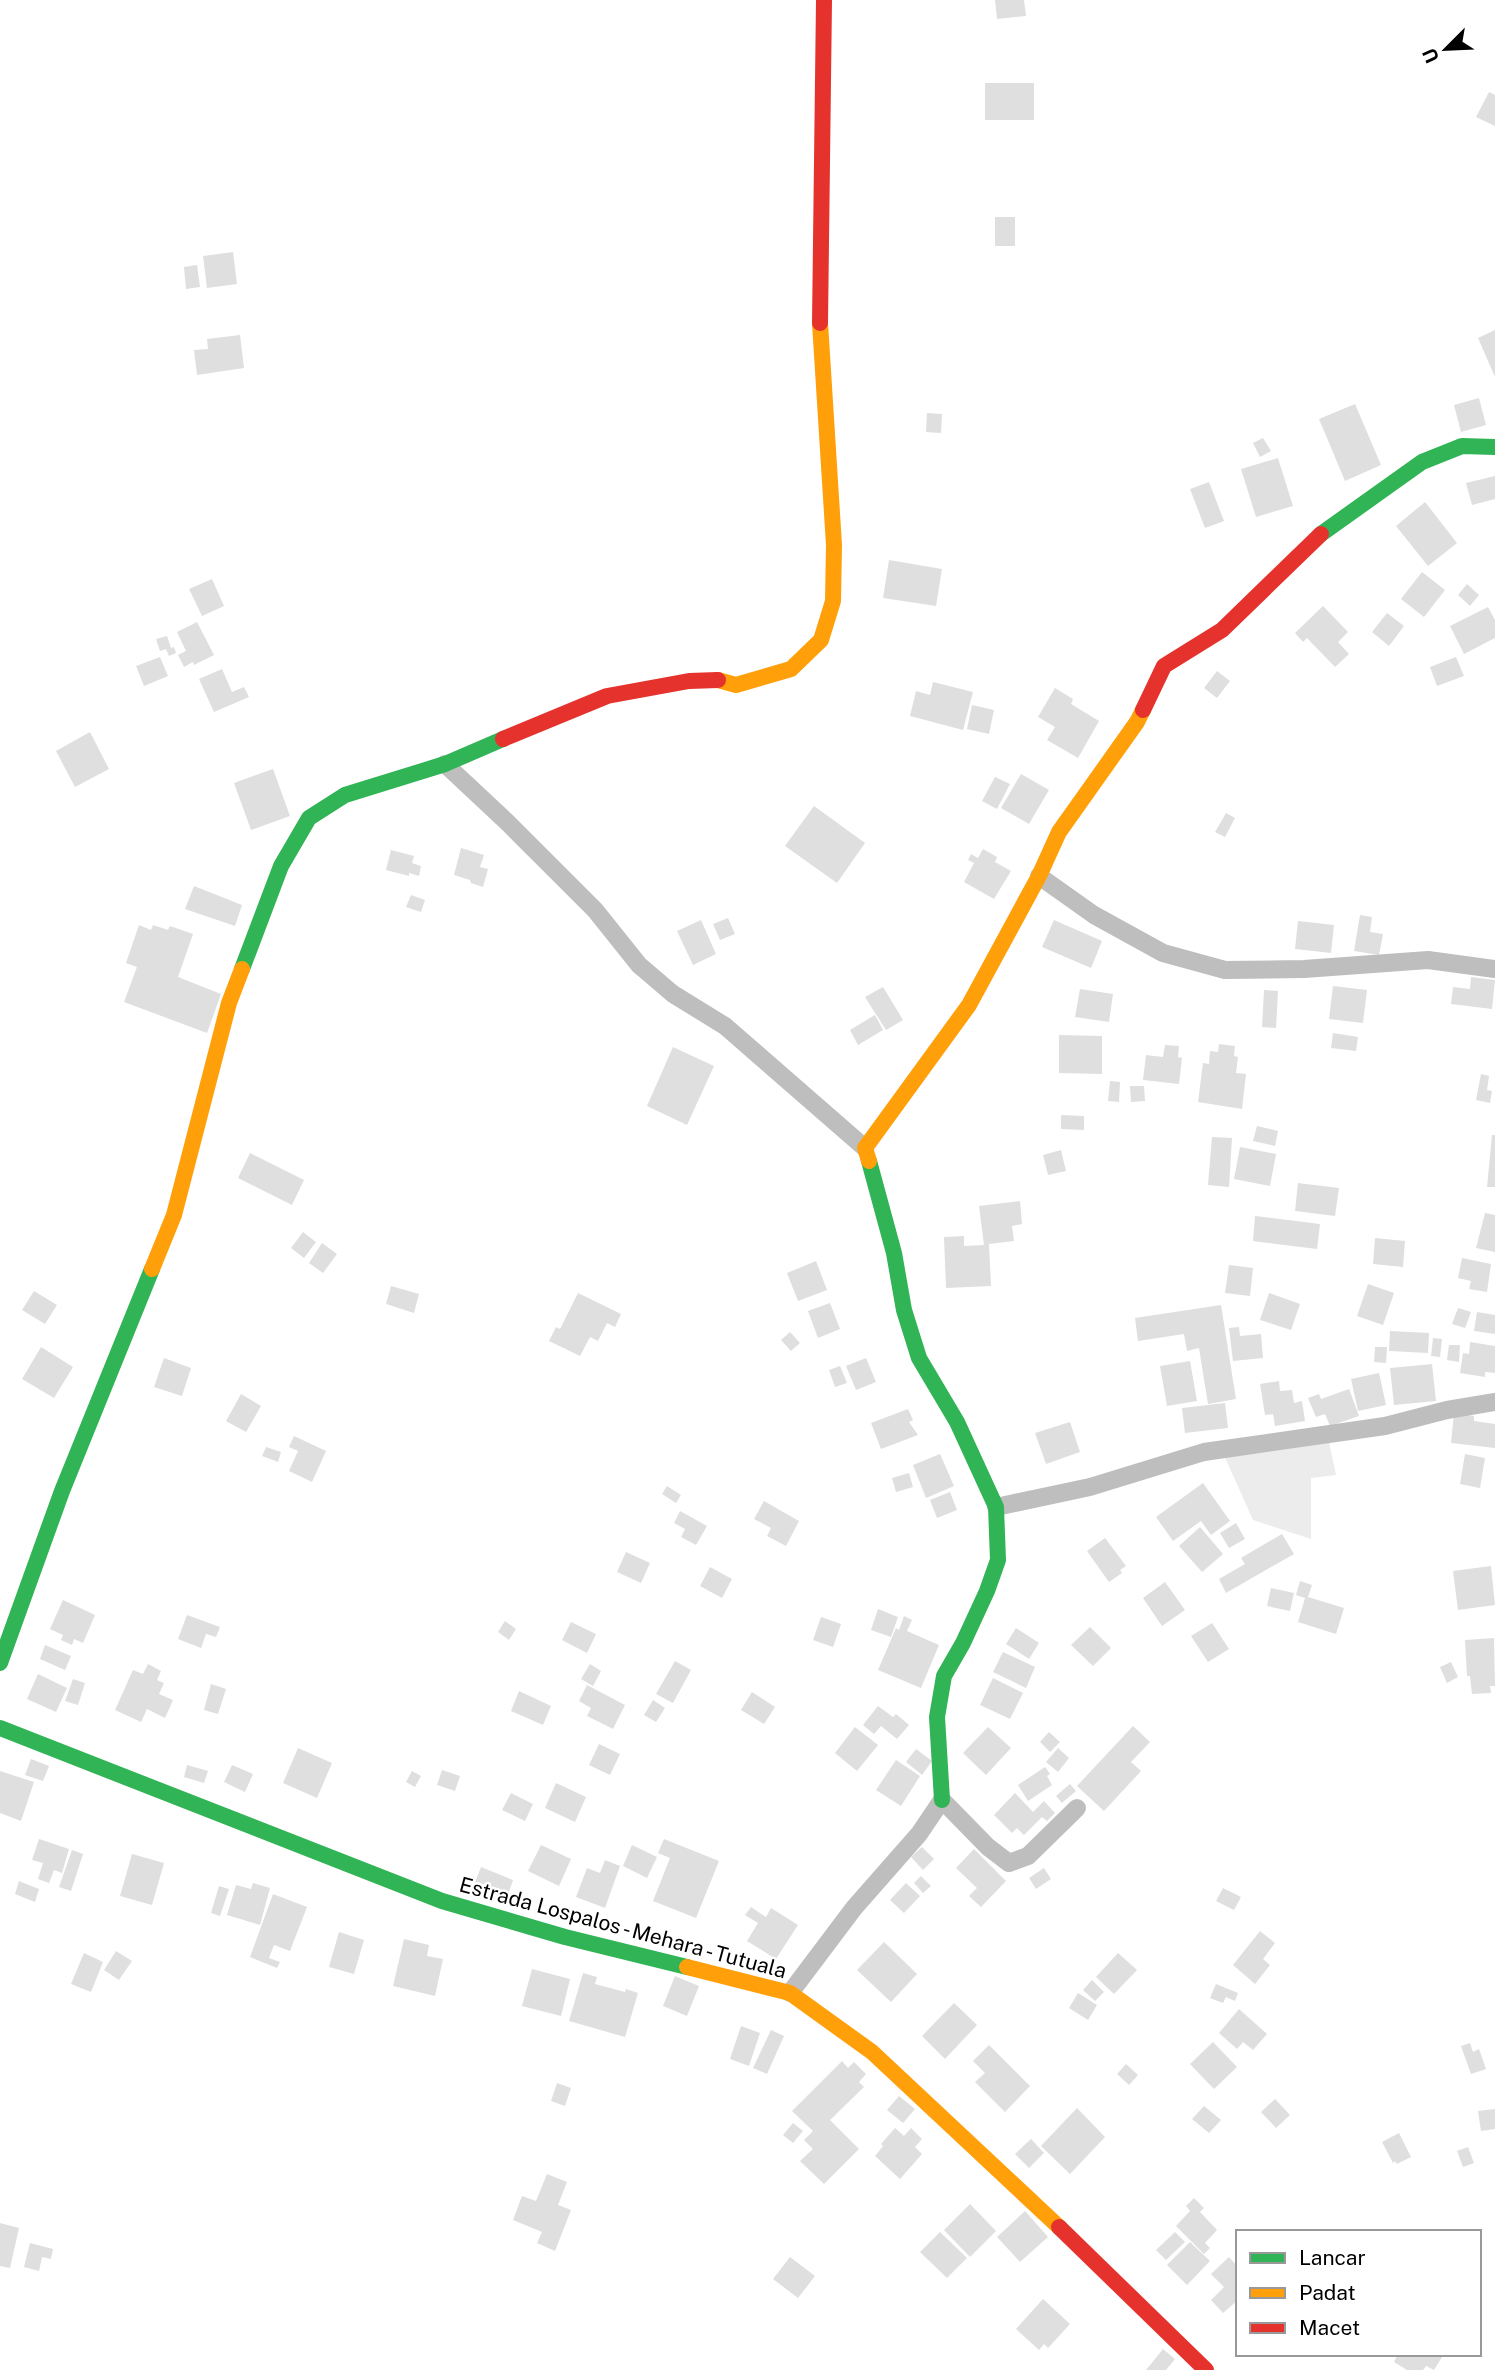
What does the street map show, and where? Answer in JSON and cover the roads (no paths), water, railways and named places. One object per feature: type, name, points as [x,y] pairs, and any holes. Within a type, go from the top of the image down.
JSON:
[{"type":"street","points":[[0,1663],[62,1491],[174,1215],[229,1003],[281,866],[309,818],[345,795],[445,764],[607,696],[689,681],[720,680],[736,685],[791,669],[821,640],[833,601],[834,545],[820,330],[824,0]]},
{"type":"street","points":[[865,1148],[969,1004],[1039,876],[1059,832],[1136,722],[1164,666],[1222,630],[1319,536],[1394,480],[1422,462],[1462,446],[1495,447]]},
{"type":"street","points":[[445,764],[595,909],[639,965],[673,994],[725,1026],[865,1148],[894,1253],[904,1310],[919,1358],[957,1422],[996,1507],[998,1560],[972,1622],[944,1676],[937,1717],[942,1800],[919,1834],[854,1908],[790,1993]]},
{"type":"street","points":[[1039,876],[1094,915],[1163,953],[1225,970],[1304,969],[1428,960],[1495,969]]},
{"type":"street","points":[[996,1507],[1090,1487],[1204,1452],[1385,1426],[1447,1410],[1495,1402]]},
{"type":"street","name":"Estrada Lospalos - Mehara - Tutuala","points":[[0,1728],[442,1901],[565,1937],[790,1993],[810,2010],[868,2049],[934,2108],[1206,2370]]},
{"type":"street","points":[[942,1800],[988,1847],[1009,1863],[1028,1856],[1077,1808]]}]
